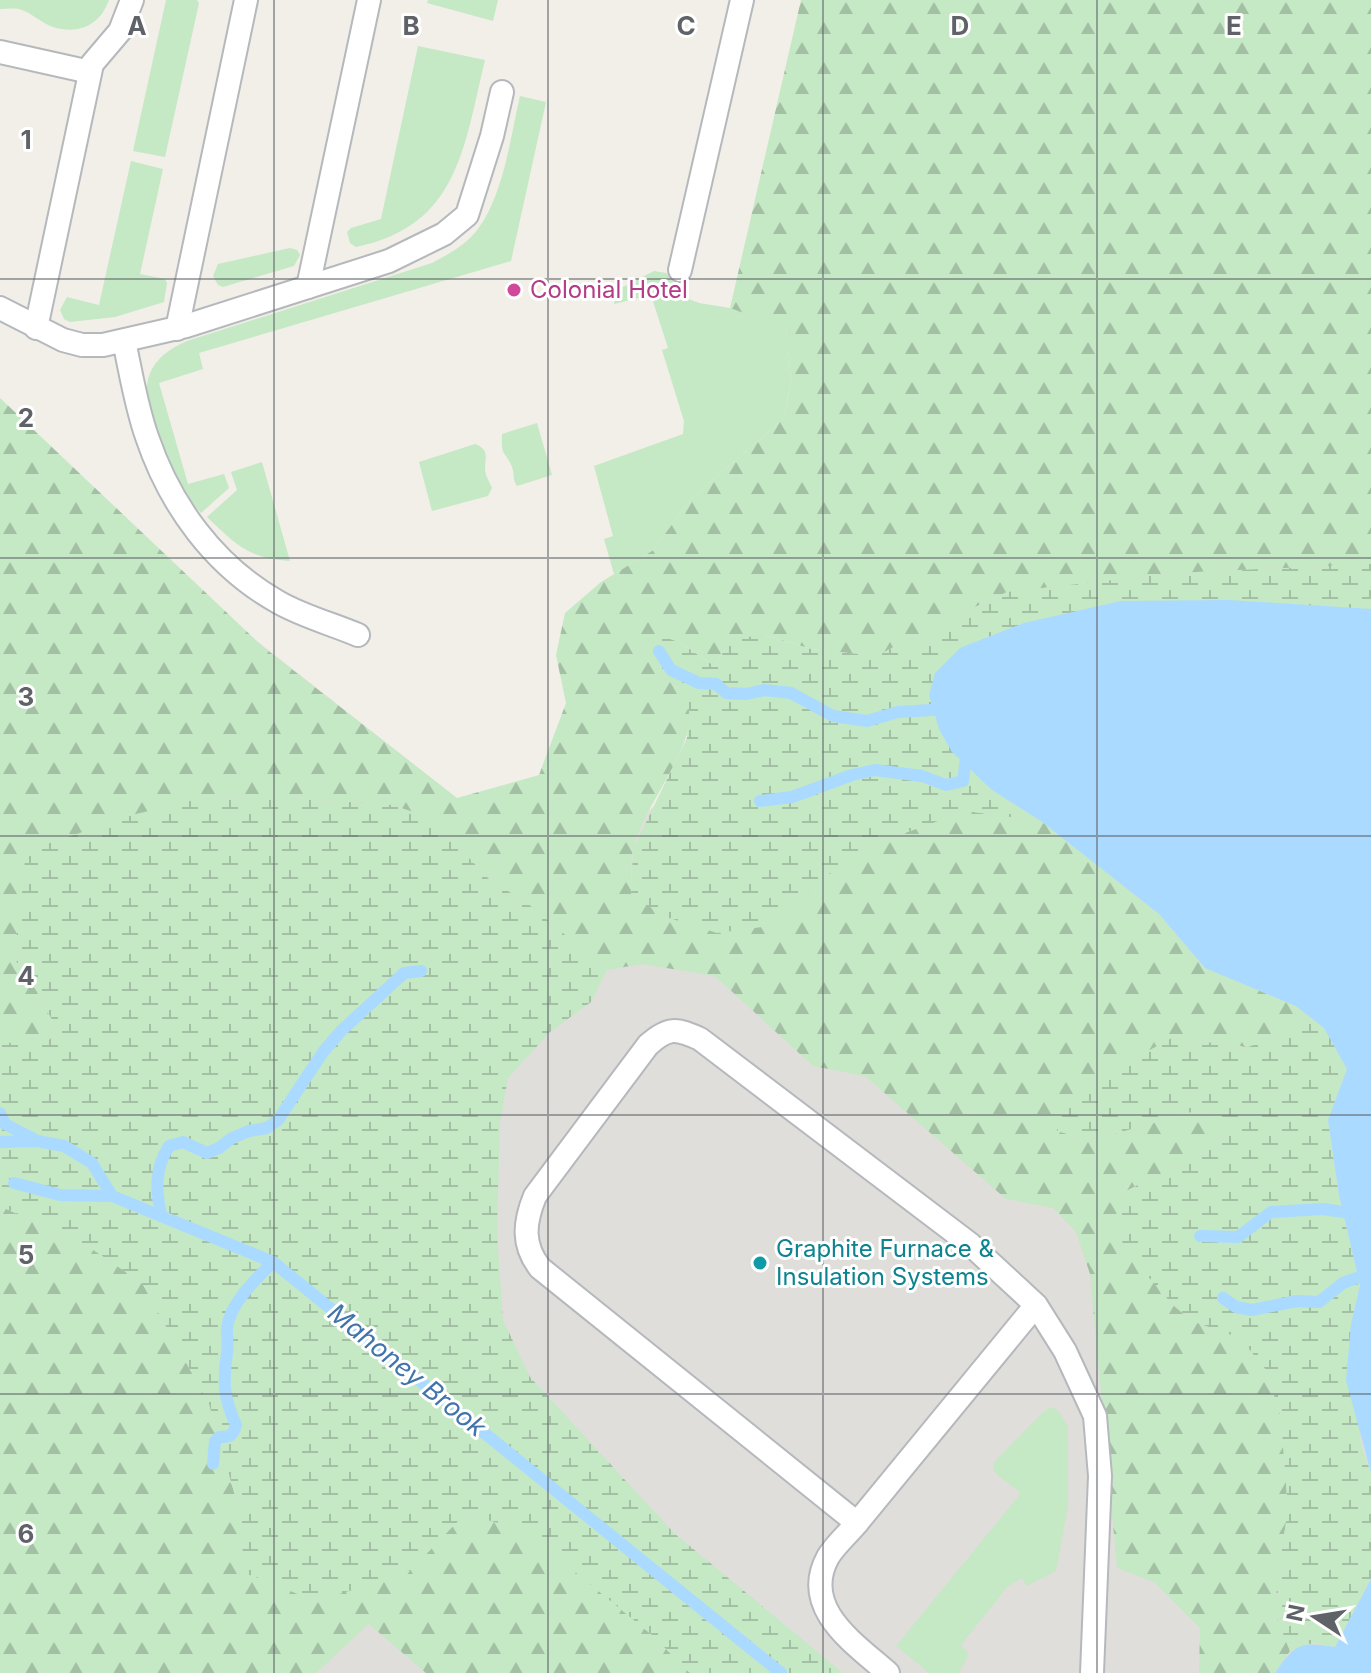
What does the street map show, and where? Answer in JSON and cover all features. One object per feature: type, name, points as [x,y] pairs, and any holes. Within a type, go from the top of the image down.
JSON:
[{"type":"lane","points":[[36,328],[90,72],[99,54],[120,31],[132,0]]},
{"type":"lane","points":[[177,329],[246,0]]},
{"type":"lane","points":[[308,287],[369,0]]},
{"type":"lane","points":[[680,270],[742,0]]},
{"type":"lane","points":[[0,52],[90,72]]},
{"type":"lane","points":[[0,308],[36,328],[82,345],[124,341],[177,329],[389,261],[444,234],[467,215],[492,136],[502,92]]},
{"type":"lane","points":[[124,341],[146,435],[168,491],[196,530],[227,566],[278,602],[358,635]]},
{"type":"lane","points":[[857,1523],[540,1268],[530,1255],[526,1217],[535,1196],[648,1045],[661,1033],[680,1030],[700,1039],[970,1244],[1036,1305],[1065,1351],[1095,1416],[1100,1476],[1092,1673]]},
{"type":"lane","points":[[888,1673],[841,1631],[823,1606],[819,1581],[829,1556],[1036,1305]]},
{"type":"shaded area","points":[[1371,157],[1371,1673],[0,1673],[0,439],[567,885]]},
{"type":"green space","points":[[0,0],[109,0],[94,22],[71,30],[53,27],[19,9],[0,9]]},
{"type":"green space","points":[[166,0],[197,0],[199,3],[165,157],[133,151]]},
{"type":"green space","points":[[428,0],[498,0],[493,21],[427,3]]},
{"type":"green space","points":[[801,0],[1371,0],[1371,564],[1176,573],[1007,592],[969,610],[940,635],[919,647],[901,643],[877,656],[811,649],[765,635],[724,651],[714,666],[681,643],[658,665],[684,698],[689,711],[689,726],[676,761],[638,834],[632,861],[631,894],[776,925],[835,867],[888,839],[966,811],[1041,821],[1159,914],[1205,968],[1296,1006],[1311,1017],[1288,1033],[1249,1047],[1172,1038],[1057,1131],[1082,1138],[1114,1134],[1202,1109],[1226,1130],[1207,1151],[1122,1193],[1151,1279],[1173,1305],[1192,1321],[1240,1338],[1266,1370],[1281,1417],[1288,1510],[1275,1613],[1290,1651],[1275,1673],[1199,1673],[1200,1628],[1154,1582],[1117,1568],[1090,1274],[1076,1232],[1053,1208],[1006,1199],[865,1076],[813,1066],[715,976],[642,964],[607,970],[527,903],[489,879],[431,818],[392,805],[212,796],[14,958],[58,1031],[45,1044],[0,1043],[0,398],[262,646],[457,798],[539,775],[566,703],[556,655],[565,613],[601,582],[652,551],[692,498],[784,418],[791,380],[786,329],[730,308]]},
{"type":"green space","points":[[418,46],[485,60],[462,151],[437,201],[417,221],[390,236],[356,247],[350,243],[347,232],[381,219]]},
{"type":"green space","points":[[520,96],[546,102],[511,261],[199,353],[203,369],[159,383],[188,484],[224,474],[229,488],[201,513],[180,489],[156,434],[147,388],[156,363],[171,349],[190,340],[432,263],[451,253],[473,235],[487,215],[505,165]]},
{"type":"green space","points":[[131,161],[163,169],[140,274],[165,279],[164,302],[115,317],[70,322],[64,319],[60,310],[67,297],[99,305]]},
{"type":"green space","points":[[290,248],[300,255],[294,266],[223,287],[213,276],[218,264]]},
{"type":"green space","points":[[654,271],[666,273],[686,298],[730,308],[786,328],[791,380],[784,418],[692,498],[652,551],[614,574],[604,539],[613,536],[594,466],[683,434],[684,421],[662,350],[668,348],[651,295],[614,304],[617,286],[623,287]]},
{"type":"green space","points":[[537,423],[552,475],[517,486],[512,467],[503,451],[502,434]]},
{"type":"green space","points":[[475,444],[485,453],[486,475],[492,488],[488,496],[432,511],[419,462]]},
{"type":"green space","points":[[262,462],[290,561],[264,557],[243,548],[207,517],[237,490],[231,472]]},
{"type":"green space","points":[[1371,564],[1371,651],[1041,821],[966,811],[888,839],[835,868],[776,925],[717,933],[663,916],[631,894],[633,849],[687,738],[689,711],[677,687],[658,666],[654,643],[664,637],[681,643],[714,666],[724,651],[739,638],[765,635],[811,649],[877,656],[901,643],[920,647],[940,635],[969,610],[1007,592],[1176,573]]},
{"type":"green space","points":[[211,796],[392,805],[431,818],[489,879],[527,903],[607,970],[591,1002],[550,1032],[508,1078],[500,1123],[497,1233],[503,1320],[530,1377],[674,1533],[843,1673],[690,1673],[652,1635],[524,1530],[465,1514],[407,1574],[315,1601],[245,1573],[238,1506],[209,1404],[142,1283],[92,1249],[0,1206],[0,1043],[45,1044],[58,1031],[14,958],[26,851],[136,814]]},
{"type":"green space","points":[[1311,1017],[1325,1028],[1347,1069],[1328,1120],[1339,1195],[1360,1285],[1351,1324],[1361,1444],[1371,1473],[1371,1579],[1335,1647],[1313,1643],[1290,1651],[1275,1613],[1288,1510],[1281,1417],[1266,1370],[1240,1338],[1192,1321],[1173,1305],[1125,1250],[1115,1219],[1122,1193],[1207,1151],[1226,1130],[1202,1109],[1114,1134],[1082,1138],[1057,1131],[1060,1105],[1172,1038],[1248,1047],[1288,1033]]},
{"type":"green space","points":[[0,1206],[92,1249],[142,1283],[209,1404],[238,1506],[245,1573],[407,1574],[464,1514],[524,1529],[652,1635],[690,1673],[426,1673],[369,1624],[316,1673],[0,1673]]},
{"type":"green space","points":[[1051,1407],[1059,1411],[1068,1427],[1068,1506],[1056,1571],[1027,1586],[1022,1578],[1008,1586],[961,1645],[969,1654],[959,1673],[929,1673],[896,1646],[1021,1493],[997,1475],[993,1468],[995,1461]]},
{"type":"water","points":[[1229,600],[1371,609],[1371,1473],[1346,1380],[1351,1324],[1360,1285],[1339,1195],[1328,1120],[1347,1069],[1324,1028],[1296,1006],[1205,968],[1159,914],[1041,821],[992,790],[952,752],[939,729],[929,695],[935,673],[960,648],[1024,623],[1121,601]]},
{"type":"water","points":[[1371,1579],[1371,1673],[1275,1673],[1299,1647],[1314,1644],[1335,1647]]},
{"type":"waterway","points":[[659,651],[671,670],[699,683],[716,684],[726,693],[746,694],[764,690],[791,693],[833,716],[867,721],[898,712],[947,709]]},
{"type":"waterway","points":[[760,801],[792,797],[875,770],[922,776],[946,785],[963,781],[967,750]]},
{"type":"waterway","points":[[161,1216],[158,1180],[169,1146],[183,1142],[207,1153],[232,1138],[267,1128],[278,1120],[323,1052],[341,1031],[404,973],[421,971]]},
{"type":"waterway","points":[[0,1113],[5,1124],[34,1139]]},
{"type":"waterway","name":"Mahoney Brook","points":[[0,1142],[37,1141],[64,1146],[92,1163],[112,1196],[273,1262],[781,1673]]},
{"type":"waterway","points":[[14,1183],[60,1195],[112,1196]]},
{"type":"waterway","points":[[1200,1236],[1238,1237],[1271,1212],[1323,1209],[1371,1216]]},
{"type":"waterway","points":[[213,1464],[215,1441],[234,1432],[236,1425],[225,1389],[229,1319],[245,1292],[273,1262]]},
{"type":"waterway","points":[[1223,1298],[1236,1307],[1252,1310],[1297,1301],[1319,1302],[1343,1283],[1371,1273]]},
{"type":"place","name":"Colonial Hotel","points":[[514,290]]},
{"type":"place","name":"Graphite Furnace & Insulation Systems","points":[[760,1263]]}]
